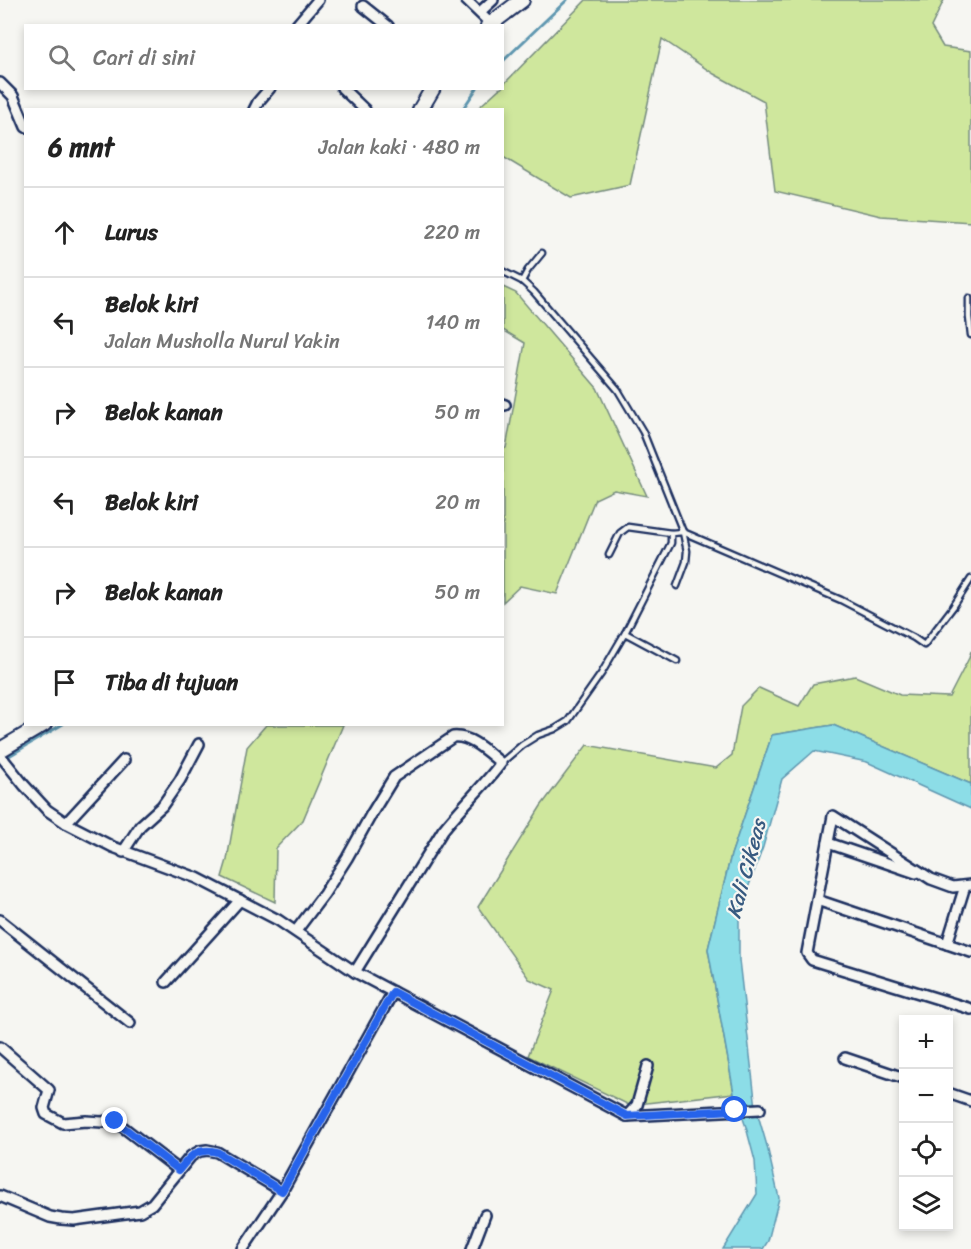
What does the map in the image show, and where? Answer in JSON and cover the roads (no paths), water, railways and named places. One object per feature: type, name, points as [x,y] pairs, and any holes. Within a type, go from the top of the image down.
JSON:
[{"type":"main road","points":[[489,24],[518,1]]},
{"type":"main road","points":[[421,108],[432,90]]},
{"type":"main road","points":[[0,750],[41,726]]},
{"type":"street","points":[[298,24],[318,0]]},
{"type":"street","points":[[466,0],[480,12],[489,24]]},
{"type":"street","points":[[480,12],[493,0]]},
{"type":"street","points":[[363,6],[386,24]]},
{"type":"street","points":[[0,83],[13,96],[24,122]]},
{"type":"street","points":[[255,108],[268,90]]},
{"type":"street","points":[[344,90],[363,108]]},
{"type":"street","points":[[296,931],[347,858],[394,777],[456,736],[479,746],[501,763],[443,831],[355,972]]},
{"type":"street","points":[[123,852],[140,825],[162,806],[180,780],[199,744]]},
{"type":"street","points":[[0,755],[47,810],[66,823],[123,852],[197,878],[240,900],[296,931],[355,972],[627,1116],[760,1109]]},
{"type":"street","points":[[66,823],[124,760]]},
{"type":"street","points":[[931,879],[833,816],[807,953],[812,960],[971,1009]]},
{"type":"street","points":[[828,843],[953,887],[968,885],[947,944]]},
{"type":"street","points":[[166,982],[240,900]]},
{"type":"street","points":[[817,900],[971,952]]},
{"type":"street","points":[[0,920],[130,1023]]},
{"type":"street","points":[[243,1249],[282,1191],[393,992]]},
{"type":"street","points":[[0,1047],[49,1090],[44,1108],[46,1114],[63,1123],[115,1121],[179,1170]]},
{"type":"street","points":[[845,1058],[899,1077]]},
{"type":"street","points":[[627,1116],[637,1105],[648,1066]]},
{"type":"street","points":[[953,1096],[971,1101]]},
{"type":"street","points":[[0,1196],[50,1217],[61,1219],[74,1220],[130,1212],[152,1204],[191,1156],[210,1150],[282,1191]]},
{"type":"street","points":[[472,1249],[485,1215]]},
{"type":"lane","points":[[522,281],[528,270],[543,253]]},
{"type":"lane","points":[[504,272],[522,281],[534,292],[618,390],[643,432],[683,532],[687,551],[686,562],[677,586]]},
{"type":"lane","points":[[969,298],[971,335]]},
{"type":"lane","points":[[609,555],[620,533],[628,527],[671,533],[683,532],[834,596],[924,645],[971,579]]},
{"type":"lane","points":[[501,763],[522,745],[568,721],[601,674],[625,633],[671,543],[671,533]]},
{"type":"lane","points":[[625,633],[677,661]]},
{"type":"water","name":"Kali Cikeas","points":[[833,725],[971,784],[971,809],[867,762],[814,751],[782,779],[763,847],[739,913],[739,960],[756,1108],[779,1198],[768,1241],[763,1249],[723,1249],[757,1194],[755,1161],[734,1093],[708,949],[731,855],[772,735]]},
{"type":"waterway","points":[[504,60],[567,0]]},
{"type":"waterway","points":[[463,108],[476,90]]},
{"type":"waterway","points":[[4,759],[60,726]]}]
